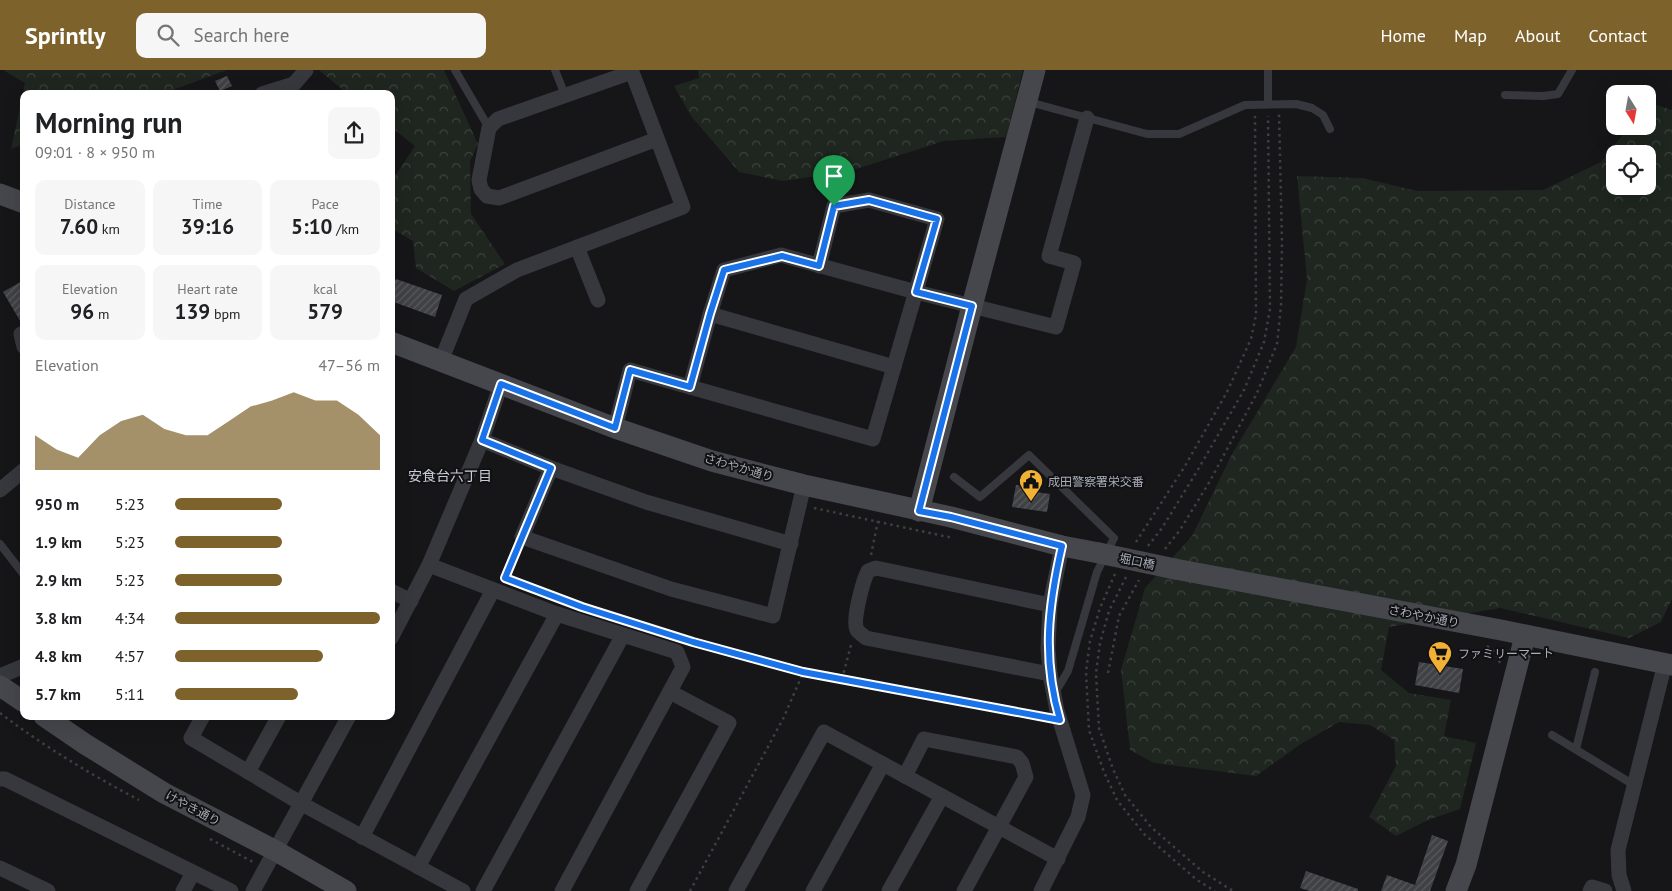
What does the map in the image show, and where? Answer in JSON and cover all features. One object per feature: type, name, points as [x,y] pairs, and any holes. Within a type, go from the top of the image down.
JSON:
[{"type":"street","points":[[919,511],[1035,70]]},
{"type":"street","points":[[441,361],[466,299],[516,270],[683,207],[632,72],[498,119],[490,128],[478,180],[487,196],[499,198],[657,139]]},
{"type":"street","points":[[275,90],[294,84],[299,73]]},
{"type":"street","points":[[690,387],[724,270],[782,256],[1056,328],[1074,263],[1049,256],[1087,118]]},
{"type":"street","points":[[0,194],[20,202]]},
{"type":"street","points":[[615,428],[630,370],[873,439],[937,219],[869,200],[834,206],[819,266]]},
{"type":"street","points":[[577,247],[598,300]]},
{"type":"street","points":[[710,314],[894,367]]},
{"type":"street","name":"さわやか通り","points":[[395,344],[615,428],[712,461],[804,485],[951,517],[1062,546],[1099,553]]},
{"type":"street","points":[[395,631],[429,565],[482,440],[501,384]]},
{"type":"street","points":[[482,440],[551,468],[646,502],[791,544]]},
{"type":"street","points":[[551,468],[522,537],[671,589],[773,616],[804,485]]},
{"type":"street","points":[[0,490],[20,473]]},
{"type":"street","points":[[1041,891],[1078,817],[1084,794],[1060,720],[1050,674],[1048,648],[1050,605],[1062,546]]},
{"type":"street","name":"堀口橋","points":[[1099,553],[1176,569]]},
{"type":"street","points":[[429,565],[557,614],[677,652],[683,666],[562,891]]},
{"type":"street","points":[[1050,605],[876,568],[868,571],[864,579],[856,627],[858,632],[866,638],[1050,674]]},
{"type":"street","name":"さわやか通り","points":[[1176,569],[1669,664]]},
{"type":"street","points":[[362,837],[493,590]]},
{"type":"street","points":[[395,593],[411,601]]},
{"type":"street","points":[[418,867],[557,614]]},
{"type":"street","points":[[483,891],[622,635]]},
{"type":"street","points":[[1456,891],[1466,865],[1525,636]]},
{"type":"street","points":[[1624,891],[1619,875],[1618,850],[1634,785],[1669,664]]},
{"type":"street","points":[[0,676],[20,668]]},
{"type":"street","points":[[0,686],[20,699]]},
{"type":"street","points":[[637,891],[729,723],[670,692]]},
{"type":"street","name":"けやき通り","points":[[50,720],[164,793],[276,851],[346,891]]},
{"type":"street","points":[[201,720],[191,738],[302,804],[463,891]]},
{"type":"street","points":[[248,772],[277,720]]},
{"type":"street","points":[[253,891],[347,720]]},
{"type":"street","points":[[736,891],[824,732],[1058,859]]},
{"type":"street","points":[[905,776],[924,739],[1017,757],[1022,763],[1026,777],[964,891]]},
{"type":"street","points":[[813,891],[883,764]]},
{"type":"street","points":[[0,779],[5,779],[231,891]]},
{"type":"street","points":[[889,891],[942,796]]},
{"type":"street","points":[[0,868],[48,891]]},
{"type":"street","points":[[183,891],[193,873]]},
{"type":"street","points":[[1590,891],[1592,887],[1605,891]]},
{"type":"lane","points":[[455,70],[490,128]]},
{"type":"lane","points":[[555,70],[565,95]]},
{"type":"lane","points":[[1268,70],[1268,104]]},
{"type":"lane","points":[[1505,95],[1542,96],[1558,94],[1572,70]]},
{"type":"lane","points":[[1027,101],[1147,134],[1179,134],[1245,105],[1296,104],[1312,108],[1323,115],[1330,130]]},
{"type":"lane","points":[[954,477],[980,496],[1029,455],[1114,538],[1098,572],[1068,671],[1054,695]]},
{"type":"lane","points":[[0,544],[20,571]]},
{"type":"lane","points":[[1576,750],[1595,672]]},
{"type":"lane","points":[[1552,735],[1634,785]]},
{"type":"path","points":[[1131,549],[1185,466],[1227,392],[1251,339],[1256,315],[1255,104]]},
{"type":"path","points":[[1146,550],[1196,473],[1244,390],[1264,342],[1270,309],[1268,104]]},
{"type":"path","points":[[1163,551],[1180,530],[1210,481],[1257,392],[1277,344],[1282,242],[1278,104]]},
{"type":"path","points":[[868,571],[881,503]]},
{"type":"path","points":[[513,581],[505,578],[522,537]]},
{"type":"path","points":[[1130,571],[1124,579],[1109,611],[1100,643],[1096,672],[1099,728],[1125,795],[1151,827],[1203,872],[1233,891]]},
{"type":"path","points":[[1116,573],[1100,608],[1090,641],[1086,672],[1089,730],[1116,800],[1144,834],[1197,880],[1214,891]]},
{"type":"path","points":[[1108,673],[1119,616],[1135,585],[1141,578]]},
{"type":"path","points":[[842,679],[856,627]]},
{"type":"path","points":[[684,640],[803,672],[1060,720]]},
{"type":"path","points":[[690,891],[783,719],[803,672]]},
{"type":"green space","points":[[3,70],[227,70],[173,90],[24,90],[25,83]]},
{"type":"green space","points":[[319,70],[444,70],[478,144],[470,161],[471,214],[505,264],[454,291],[416,268],[413,241],[395,230],[395,176],[415,146],[395,130],[395,90],[343,90]]},
{"type":"green space","points":[[698,70],[1023,70],[1006,137],[944,141],[850,171],[783,181],[739,172],[691,116],[674,86],[699,78]]},
{"type":"green space","points":[[1656,105],[1672,110],[1672,599],[1661,622],[1629,638],[1500,608],[1389,627],[1381,670],[1409,693],[1451,700],[1444,736],[1476,743],[1460,809],[1428,820],[1396,836],[1369,817],[1396,766],[1394,740],[1370,725],[1339,722],[1301,744],[1256,776],[1154,763],[1130,750],[1121,670],[1145,588],[1192,536],[1232,454],[1296,347],[1307,279],[1297,176],[1362,178],[1417,191],[1543,190],[1601,162],[1606,156],[1606,195],[1656,195],[1656,145],[1615,145],[1623,135],[1656,135]]},
{"type":"green space","points":[[20,107],[20,146],[11,149]]},
{"type":"building","points":[[227,76],[232,86],[220,90],[215,81]]},
{"type":"building","points":[[396,279],[442,295],[435,317],[395,302]]},
{"type":"building","points":[[20,282],[20,321],[3,292]]},
{"type":"building","points":[[1016,485],[1028,487],[1028,491],[1050,494],[1047,512],[1012,507]]},
{"type":"building","points":[[1419,662],[1463,669],[1459,693],[1415,685]]},
{"type":"building","points":[[1432,835],[1448,841],[1430,891],[1381,891],[1387,875],[1415,885]]},
{"type":"building","points":[[1306,871],[1358,889],[1358,891],[1310,891],[1300,888]]},
{"type":"place","name":"成田警察署栄交番","points":[[1031,502]]},
{"type":"place","name":"ファミリーマート","points":[[1440,674]]},
{"type":"district","name":"安食台六丁目","points":[[450,476]]},
{"type":"route","points":[[869,200],[937,219],[916,292],[972,306],[919,511],[951,517],[1062,546],[1050,605],[1048,648],[1050,674],[1060,720],[803,672],[693,642],[582,607],[505,578],[551,468],[482,440],[501,384],[615,428],[630,370],[690,387],[724,270],[782,256],[819,266],[834,206],[869,200]]}]
